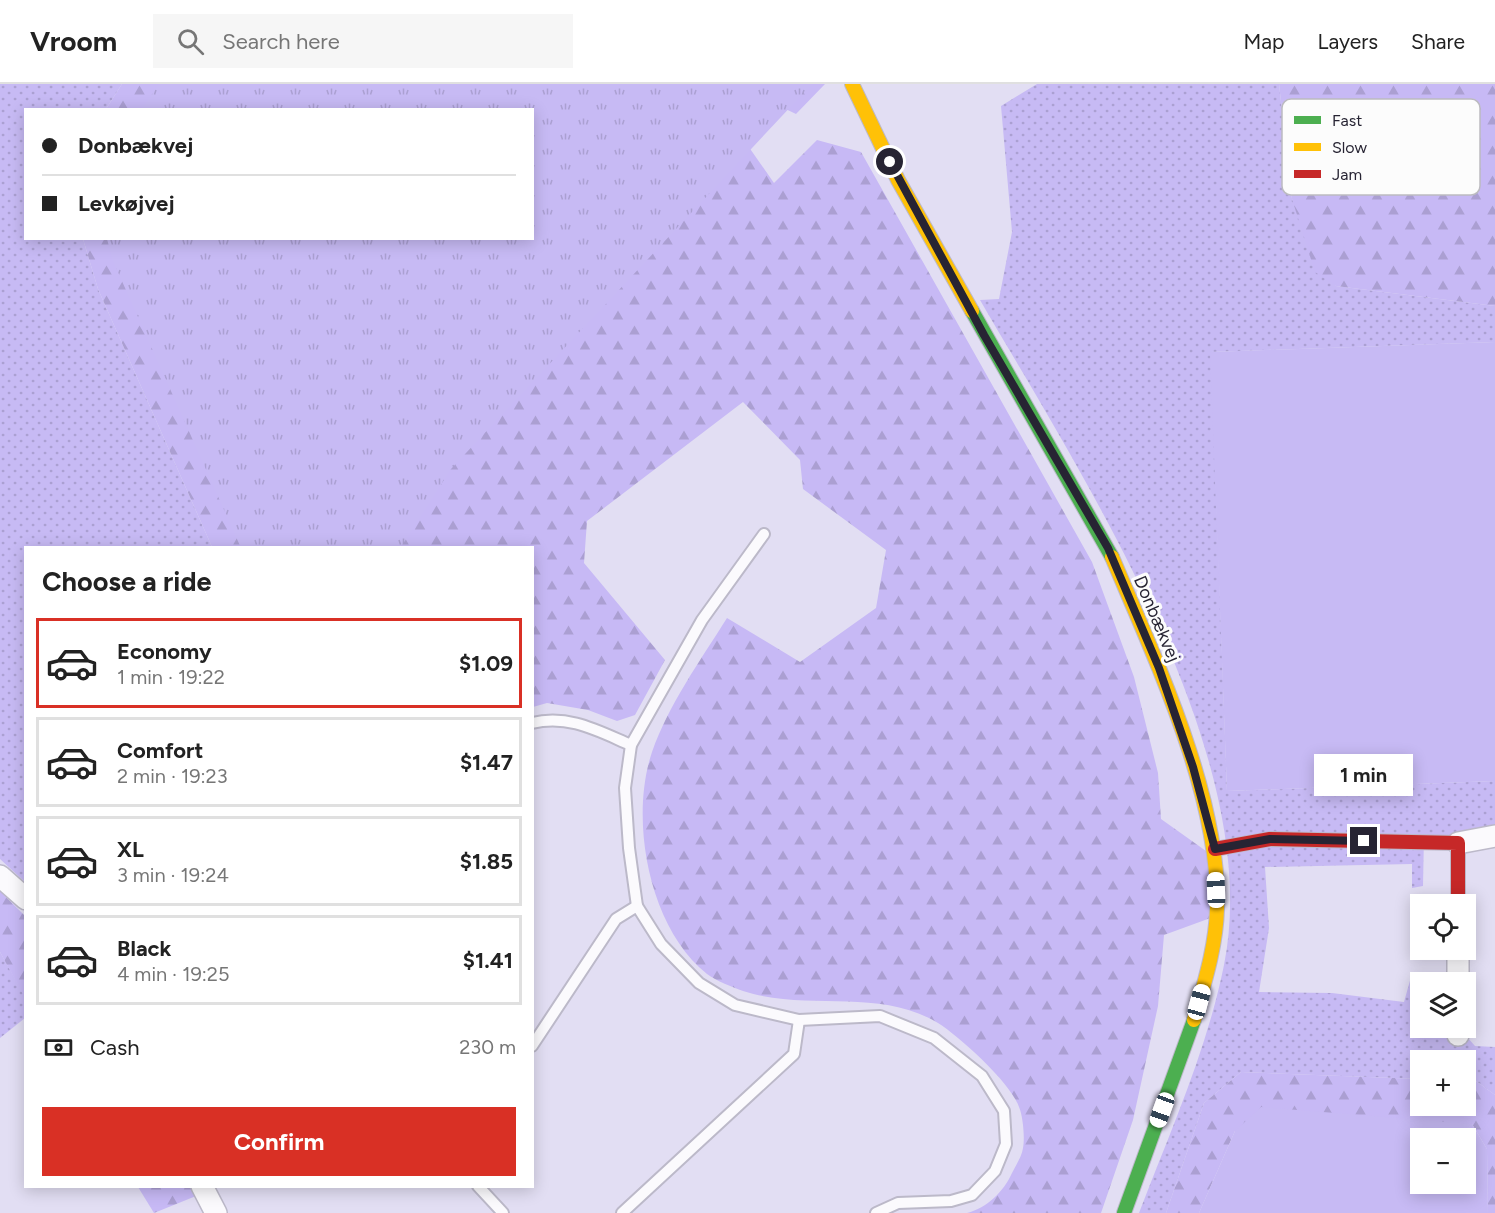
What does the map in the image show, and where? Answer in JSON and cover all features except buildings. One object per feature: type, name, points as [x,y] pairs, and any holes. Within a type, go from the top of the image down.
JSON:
[{"type":"street","name":"Donbækvej","points":[[852,84],[898,180],[1108,548],[1159,668],[1193,767],[1215,849],[1217,910],[1209,966],[1194,1020],[1124,1213]]},
{"type":"street","points":[[1215,849],[1270,839],[1458,843],[1495,836]]},
{"type":"street","points":[[1458,843],[1458,894]]},
{"type":"street","points":[[0,876],[24,896]]},
{"type":"street","points":[[202,1188],[215,1213]]},
{"type":"lane","points":[[764,534],[702,620],[631,746],[625,788],[629,848],[637,906],[661,944],[699,983],[735,1005],[799,1020],[880,1016],[934,1038],[982,1076],[1005,1111],[1006,1144],[995,1171],[972,1195],[951,1201],[898,1203],[876,1213]]},
{"type":"lane","points":[[534,722],[548,719],[578,721],[631,746]]},
{"type":"lane","points":[[534,1043],[616,919],[637,906]]},
{"type":"lane","points":[[622,1213],[794,1054],[799,1020]]},
{"type":"lane","points":[[480,1188],[503,1213]]},
{"type":"green space","points":[[0,84],[122,84],[107,108],[24,108],[24,240],[83,240],[98,289],[212,546],[24,546],[24,881],[0,859]]},
{"type":"green space","points":[[122,84],[825,84],[796,114],[752,93],[723,110],[774,183],[817,140],[861,152],[1092,562],[1134,677],[1158,773],[1161,819],[1206,851],[1216,916],[1164,935],[1158,1006],[1133,1120],[1101,1213],[967,1213],[988,1203],[1000,1192],[1019,1160],[1024,1144],[1023,1121],[1019,1107],[1006,1086],[984,1061],[938,1023],[915,1012],[867,1003],[767,997],[743,991],[720,981],[707,974],[687,954],[671,929],[658,901],[649,871],[644,840],[645,779],[652,752],[667,717],[727,618],[800,662],[876,608],[886,550],[803,489],[800,460],[743,402],[587,521],[584,563],[665,660],[635,715],[617,721],[588,710],[547,703],[534,707],[534,546],[212,546],[98,289],[83,240],[534,240],[534,108],[107,108]]},
{"type":"green space","points":[[159,84],[812,84],[451,469],[402,546],[240,546],[113,261],[107,240],[534,240],[534,108],[143,108]]},
{"type":"green space","points":[[1037,84],[1279,84],[1282,111],[1282,195],[1292,195],[1336,286],[1495,306],[1495,342],[1211,352],[1227,791],[1495,781],[1495,837],[1424,835],[1423,886],[1412,888],[1412,864],[1265,867],[1269,928],[1259,992],[1332,993],[1404,1002],[1410,981],[1410,1038],[1468,1038],[1475,1046],[1495,1047],[1495,1095],[1476,1081],[1476,1050],[1410,1050],[1410,1079],[1241,1072],[1204,1103],[1166,1213],[1139,1213],[1198,1059],[1224,965],[1230,884],[1218,798],[1192,709],[1156,620],[1113,533],[1067,449],[980,300],[999,299],[1012,232],[1001,106]]},
{"type":"green space","points":[[1279,84],[1495,84],[1495,306],[1336,286],[1315,272],[1292,195],[1480,195],[1480,99],[1282,99],[1282,111]]},
{"type":"green space","points":[[1495,342],[1495,781],[1227,791],[1210,352]]},
{"type":"green space","points":[[0,891],[24,915],[24,996],[0,952]]},
{"type":"green space","points":[[0,952],[24,994],[24,1019],[0,1038]]},
{"type":"green space","points":[[1241,1072],[1410,1079],[1410,1116],[1476,1116],[1476,1081],[1495,1095],[1495,1213],[1488,1213],[1487,1149],[1472,1124],[1235,1131],[1199,1213],[1166,1213],[1204,1103]]},
{"type":"green space","points":[[1261,1107],[1472,1124],[1474,1128],[1410,1128],[1410,1194],[1476,1194],[1476,1131],[1487,1149],[1488,1213],[1199,1213],[1235,1131]]},
{"type":"green space","points":[[139,1188],[198,1188],[201,1194],[154,1213]]},
{"type":"traffic: fast","points":[[972,311],[1112,557]]},
{"type":"traffic: fast","points":[[1124,1213],[1194,1020]]},
{"type":"traffic: slow","points":[[852,84],[898,180],[972,311]]},
{"type":"traffic: slow","points":[[1112,557],[1182,729],[1197,775],[1208,821],[1215,866],[1217,909],[1209,965],[1194,1020]]},
{"type":"traffic: jam","points":[[1215,849],[1270,839],[1458,843],[1458,894]]},
{"type":"route","points":[[890,162],[984,335],[1108,548],[1159,668],[1193,767],[1215,849],[1270,839],[1364,841]]}]
